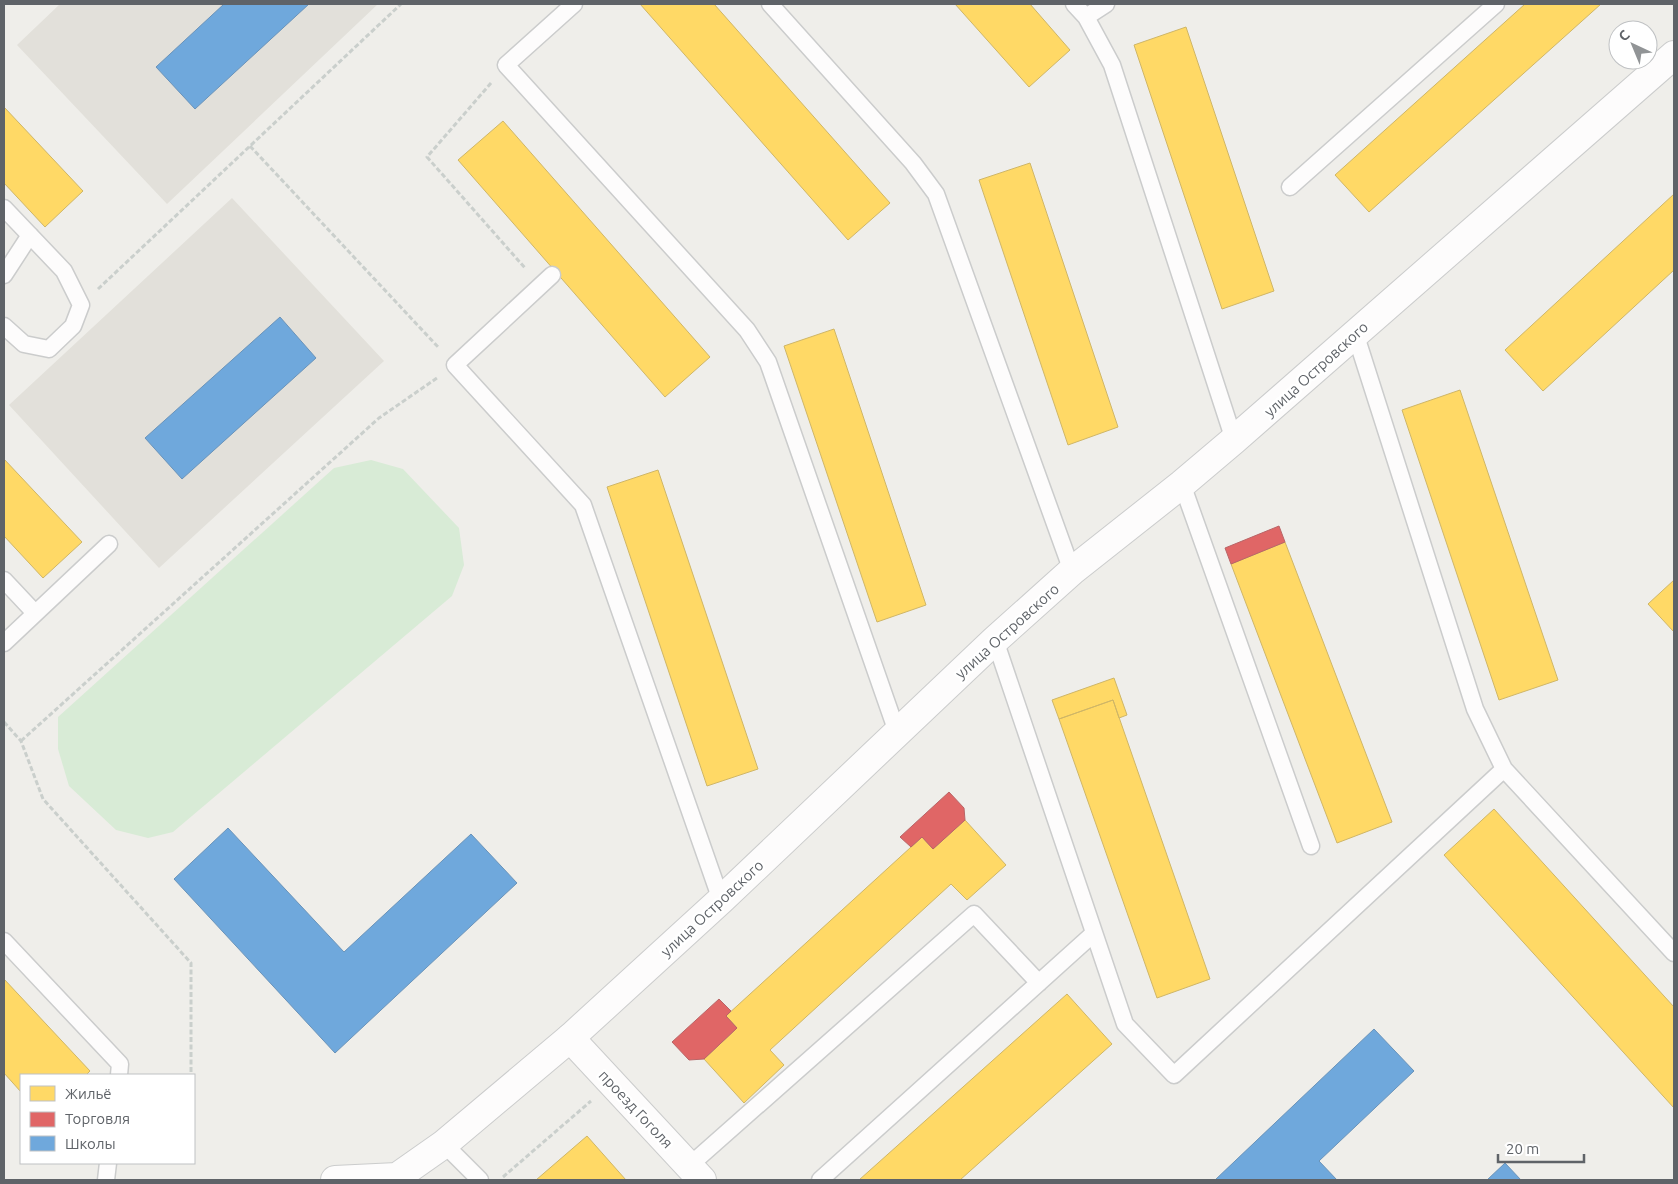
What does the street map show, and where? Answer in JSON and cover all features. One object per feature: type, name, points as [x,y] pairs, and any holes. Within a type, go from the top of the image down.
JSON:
[{"type":"street","name":"улица Островского","points":[[335,1180],[397,1177],[444,1144],[570,1038],[721,900],[995,640],[1072,571],[1182,484],[1234,440],[1674,55]]},
{"type":"street","name":"проезд Гоголя","points":[[570,1038],[695,1173]]},
{"type":"lane","points":[[574,4],[506,65],[747,330],[768,362],[898,732]]},
{"type":"lane","points":[[770,4],[913,163],[936,194],[1072,571]]},
{"type":"lane","points":[[1074,4],[1086,17],[1112,65],[1234,440]]},
{"type":"lane","points":[[1086,17],[1106,4]]},
{"type":"lane","points":[[1290,187],[1496,4]]},
{"type":"lane","points":[[4,208],[64,271],[81,305],[73,326],[50,349],[24,344],[4,326]]},
{"type":"lane","points":[[4,276],[30,235]]},
{"type":"lane","points":[[546,280],[456,365],[583,505],[721,900]]},
{"type":"lane","points":[[1355,333],[1475,709],[1504,769],[1674,953]]},
{"type":"lane","points":[[1182,484],[1311,846]]},
{"type":"lane","points":[[4,644],[109,544]]},
{"type":"lane","points":[[4,580],[35,613]]},
{"type":"lane","points":[[995,640],[1125,1024],[1174,1075],[1504,769]]},
{"type":"lane","points":[[695,1173],[974,914],[1039,983]]},
{"type":"lane","points":[[820,1180],[1094,934]]},
{"type":"lane","points":[[4,942],[120,1064],[119,1074]]},
{"type":"lane","points":[[444,1144],[480,1180]]},
{"type":"lane","points":[[106,1180],[108,1164]]},
{"type":"path","points":[[81,305],[401,4]]},
{"type":"path","points":[[506,65],[427,157],[546,280]]},
{"type":"path","points":[[21,741],[379,418],[456,365],[250,146]]},
{"type":"path","points":[[4,722],[21,741],[43,799],[191,964],[192,1074]]},
{"type":"path","points":[[499,1180],[612,1084]]},
{"type":"shaded area","points":[[60,4],[378,4],[167,204],[17,45]]},
{"type":"shaded area","points":[[232,198],[384,361],[159,568],[9,405]]},
{"type":"green space","points":[[371,460],[403,469],[459,528],[464,565],[452,596],[173,832],[148,838],[116,830],[69,786],[58,749],[58,717],[334,468]]},
{"type":"building: Жильё","points":[[640,4],[714,4],[890,203],[848,240]]},
{"type":"building: Жильё","points":[[955,4],[1030,4],[1070,50],[1029,87]]},
{"type":"building: Жильё","points":[[1525,4],[1601,4],[1369,212],[1335,175]]},
{"type":"building: Жильё","points":[[1186,27],[1274,291],[1222,309],[1134,45]]},
{"type":"building: Жильё","points":[[4,107],[83,191],[45,227],[4,183]]},
{"type":"building: Жильё","points":[[503,121],[710,357],[665,397],[458,160]]},
{"type":"building: Жильё","points":[[1030,163],[1118,427],[1068,445],[979,180]]},
{"type":"building: Жильё","points":[[1674,194],[1674,270],[1543,391],[1505,350]]},
{"type":"building: Жильё","points":[[834,329],[926,605],[877,622],[784,346]]},
{"type":"building: Жильё","points":[[1460,390],[1558,680],[1499,700],[1402,410]]},
{"type":"building: Жильё","points":[[4,459],[82,542],[43,578],[4,536]]},
{"type":"building: Жильё","points":[[658,470],[758,769],[707,786],[607,487]]},
{"type":"building: Жильё","points":[[1285,542],[1392,822],[1337,843],[1231,564]]},
{"type":"building: Жильё","points":[[1674,580],[1674,632],[1648,604]]},
{"type":"building: Жильё","points":[[1114,678],[1127,715],[1119,718],[1113,700],[1059,719],[1052,700]]},
{"type":"building: Жильё","points":[[1113,700],[1210,979],[1157,998],[1059,719]]},
{"type":"building: Жильё","points":[[1494,809],[1674,1007],[1674,1108],[1444,855]]},
{"type":"building: Жильё","points":[[965,820],[1006,865],[967,900],[951,884],[770,1050],[784,1065],[744,1103],[704,1059],[737,1028],[726,1016],[922,837],[933,849]]},
{"type":"building: Жильё","points":[[4,979],[90,1071],[87,1074],[20,1074],[20,1091],[4,1073]]},
{"type":"building: Жильё","points":[[1067,994],[1112,1044],[960,1180],[859,1180]]},
{"type":"building: Жильё","points":[[587,1136],[626,1180],[536,1180]]},
{"type":"building: Торговля","points":[[1279,526],[1285,542],[1231,564],[1225,548]]},
{"type":"building: Торговля","points":[[949,792],[964,808],[965,820],[933,849],[922,837],[911,847],[900,837]]},
{"type":"building: Торговля","points":[[719,999],[731,1011],[726,1016],[737,1028],[704,1059],[689,1060],[672,1042]]},
{"type":"building: Школы","points":[[224,4],[309,4],[195,109],[156,67]]},
{"type":"building: Школы","points":[[280,317],[316,358],[182,479],[145,438]]},
{"type":"building: Школы","points":[[228,828],[344,952],[471,834],[517,883],[335,1053],[174,879]]},
{"type":"building: Школы","points":[[1374,1029],[1414,1071],[1319,1161],[1337,1180],[1215,1180]]},
{"type":"building: Школы","points":[[1505,1163],[1521,1180],[1487,1180]]}]
